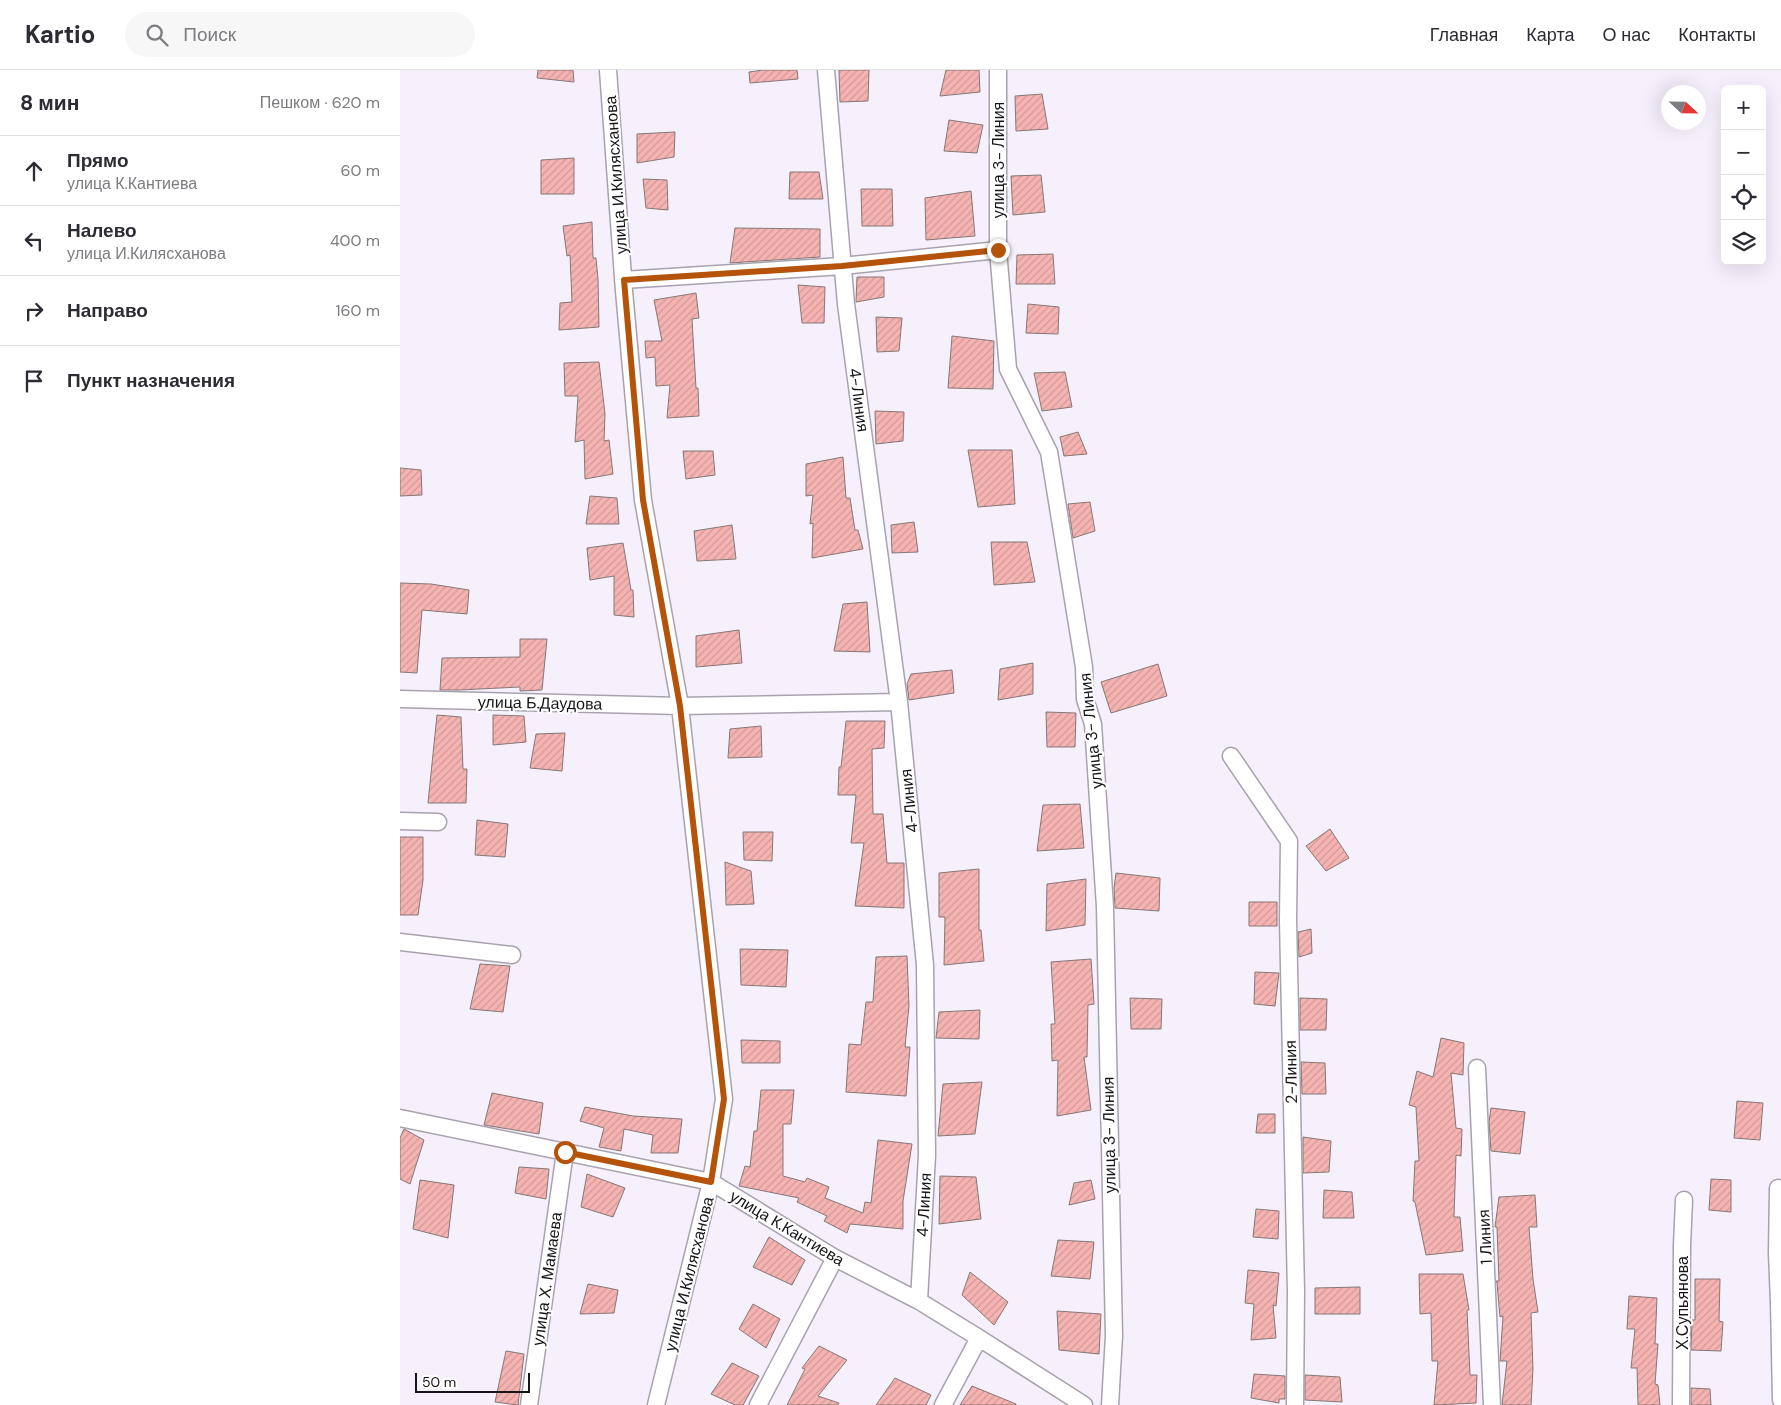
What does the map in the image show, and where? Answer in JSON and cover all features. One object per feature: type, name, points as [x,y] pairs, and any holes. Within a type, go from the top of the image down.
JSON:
[{"type":"street","name":"улица И.Килясханова","points":[[608,70],[643,500],[680,706],[724,1099],[711,1182],[656,1405]]},
{"type":"street","name":"4-Линия","points":[[826,70],[846,304],[899,702],[925,965],[927,1155],[919,1302]]},
{"type":"street","name":"улица 3- Линия","points":[[998,70],[998,250],[1008,370],[1049,452],[1084,667],[1085,699],[1093,724],[1105,927],[1114,1336],[1110,1405]]},
{"type":"street","points":[[624,280],[842,266],[998,250]]},
{"type":"street","name":"улица Б.Даудова","points":[[400,699],[680,706],[899,702]]},
{"type":"street","name":"2-Линия","points":[[1230,756],[1289,841],[1288,920],[1296,1292],[1294,1405]]},
{"type":"street","points":[[400,821],[438,822]]},
{"type":"street","points":[[400,942],[512,955]]},
{"type":"street","name":"1 Линия","points":[[1477,1068],[1492,1405]]},
{"type":"street","name":"улица К.Кантиева","points":[[400,1118],[711,1182],[835,1258],[919,1302],[1084,1405]]},
{"type":"street","name":"улица Х. Мамаева","points":[[529,1405],[565,1152]]},
{"type":"street","points":[[1778,1188],[1776,1253],[1781,1400]]},
{"type":"street","name":"Х.Супьянова","points":[[1681,1405],[1684,1200]]},
{"type":"street","points":[[758,1405],[835,1258]]},
{"type":"street","points":[[943,1405],[979,1338]]},
{"type":"building","points":[[538,70],[573,70],[574,82],[537,78]]},
{"type":"building","points":[[797,70],[798,79],[750,83],[749,72]]},
{"type":"building","points":[[839,70],[869,70],[868,101],[840,102]]},
{"type":"building","points":[[946,70],[979,70],[980,92],[940,96]]},
{"type":"building","points":[[1042,94],[1048,129],[1016,131],[1015,96]]},
{"type":"building","points":[[949,120],[983,125],[977,153],[944,151]]},
{"type":"building","points":[[675,132],[674,157],[637,163],[637,134]]},
{"type":"building","points":[[574,158],[574,194],[541,194],[541,160]]},
{"type":"building","points":[[790,172],[819,172],[823,199],[789,199]]},
{"type":"building","points":[[1041,175],[1045,212],[1013,215],[1011,176]]},
{"type":"building","points":[[643,179],[667,180],[668,210],[646,208]]},
{"type":"building","points":[[861,189],[892,189],[893,226],[862,226]]},
{"type":"building","points":[[971,191],[975,236],[926,240],[925,198]]},
{"type":"building","points":[[592,222],[593,258],[596,258],[598,279],[599,327],[559,330],[560,303],[572,302],[570,255],[567,256],[563,226]]},
{"type":"building","points":[[735,228],[820,229],[820,257],[730,263]]},
{"type":"building","points":[[1053,254],[1055,284],[1016,284],[1017,255]]},
{"type":"building","points":[[857,277],[884,277],[884,297],[856,302]]},
{"type":"building","points":[[798,285],[825,287],[824,323],[802,323]]},
{"type":"building","points":[[696,293],[699,318],[692,319],[699,416],[667,418],[670,385],[656,386],[655,357],[646,358],[645,341],[662,341],[654,300]]},
{"type":"building","points":[[1028,304],[1059,307],[1058,334],[1026,333]]},
{"type":"building","points":[[876,317],[902,318],[899,351],[877,352]]},
{"type":"building","points":[[952,336],[994,341],[993,389],[948,388]]},
{"type":"building","points":[[599,362],[605,414],[604,441],[609,440],[613,474],[585,479],[584,440],[575,442],[578,396],[565,396],[564,363]]},
{"type":"building","points":[[1065,372],[1072,407],[1042,411],[1034,373]]},
{"type":"building","points":[[875,411],[904,412],[903,441],[876,444]]},
{"type":"building","points":[[1078,432],[1087,454],[1064,456],[1060,437]]},
{"type":"building","points":[[968,450],[1012,450],[1015,504],[978,507]]},
{"type":"building","points":[[683,451],[713,451],[715,475],[686,479]]},
{"type":"building","points":[[843,457],[846,498],[850,498],[855,530],[858,530],[863,549],[812,558],[813,523],[810,524],[813,495],[806,496],[806,464]]},
{"type":"building","points":[[400,468],[421,470],[422,495],[400,496]]},
{"type":"building","points":[[590,496],[617,498],[619,524],[586,524]]},
{"type":"building","points":[[1090,502],[1095,531],[1073,538],[1068,504]]},
{"type":"building","points":[[914,522],[918,552],[892,553],[891,525]]},
{"type":"building","points":[[732,525],[736,559],[697,561],[694,531]]},
{"type":"building","points":[[991,542],[1027,542],[1035,582],[994,585]]},
{"type":"building","points":[[623,543],[631,590],[633,590],[634,617],[614,615],[614,576],[590,580],[587,548]]},
{"type":"building","points":[[400,583],[431,584],[469,590],[467,614],[422,610],[417,673],[400,672]]},
{"type":"building","points":[[867,602],[870,652],[834,651],[843,604]]},
{"type":"building","points":[[739,630],[742,663],[696,667],[696,636]]},
{"type":"building","points":[[520,639],[547,639],[542,690],[520,691],[520,687],[440,690],[442,658],[520,657]]},
{"type":"building","points":[[1033,663],[1033,694],[998,700],[1000,669]]},
{"type":"building","points":[[1158,664],[1167,696],[1111,713],[1101,682]]},
{"type":"building","points":[[952,670],[954,693],[909,700],[907,684],[911,674]]},
{"type":"building","points":[[1046,712],[1076,713],[1075,747],[1047,747]]},
{"type":"building","points":[[437,715],[461,717],[463,769],[467,769],[466,803],[428,803]]},
{"type":"building","points":[[493,715],[524,716],[526,742],[493,745]]},
{"type":"building","points":[[846,721],[885,721],[884,748],[872,749],[873,814],[883,814],[887,863],[904,863],[904,908],[855,906],[864,843],[851,843],[856,795],[838,795],[839,767],[841,767]]},
{"type":"building","points":[[761,726],[762,757],[728,758],[730,729]]},
{"type":"building","points":[[565,733],[562,771],[530,768],[536,734]]},
{"type":"building","points":[[1080,804],[1084,848],[1037,851],[1043,805]]},
{"type":"building","points":[[477,820],[508,824],[505,857],[475,855]]},
{"type":"building","points":[[1330,829],[1349,858],[1326,871],[1306,846]]},
{"type":"building","points":[[743,832],[773,832],[772,861],[744,860]]},
{"type":"building","points":[[400,837],[423,837],[423,880],[418,915],[400,915]]},
{"type":"building","points":[[725,862],[751,871],[754,904],[726,905]]},
{"type":"building","points":[[979,869],[979,930],[981,930],[984,961],[944,965],[945,917],[939,917],[939,873]]},
{"type":"building","points":[[1116,873],[1160,878],[1159,911],[1115,908],[1114,888]]},
{"type":"building","points":[[1086,879],[1085,925],[1046,931],[1047,884]]},
{"type":"building","points":[[1249,902],[1277,902],[1277,926],[1249,926]]},
{"type":"building","points":[[1311,929],[1312,953],[1299,957],[1298,932]]},
{"type":"building","points":[[740,949],[788,950],[786,987],[741,985]]},
{"type":"building","points":[[907,956],[909,1006],[905,1047],[910,1047],[906,1096],[846,1092],[849,1044],[861,1045],[866,1002],[873,1002],[876,957]]},
{"type":"building","points":[[1091,959],[1094,1004],[1088,1005],[1087,1057],[1084,1057],[1091,1110],[1057,1116],[1058,1060],[1052,1061],[1051,1024],[1055,1024],[1051,962]]},
{"type":"building","points":[[480,964],[510,966],[503,1012],[470,1009]]},
{"type":"building","points":[[1255,972],[1279,973],[1275,1006],[1254,1004]]},
{"type":"building","points":[[1130,998],[1162,999],[1161,1029],[1131,1029]]},
{"type":"building","points":[[1300,998],[1327,999],[1326,1030],[1300,1030]]},
{"type":"building","points":[[980,1010],[979,1039],[936,1038],[939,1012]]},
{"type":"building","points":[[1441,1038],[1464,1043],[1463,1075],[1451,1073],[1456,1128],[1462,1129],[1461,1156],[1456,1155],[1454,1217],[1460,1217],[1463,1251],[1426,1255],[1415,1202],[1413,1201],[1415,1161],[1419,1161],[1416,1107],[1409,1105],[1417,1071],[1433,1077]]},
{"type":"building","points":[[741,1040],[780,1041],[780,1063],[742,1063]]},
{"type":"building","points":[[1301,1062],[1325,1063],[1326,1094],[1302,1094]]},
{"type":"building","points":[[982,1082],[975,1134],[938,1136],[943,1084]]},
{"type":"building","points":[[761,1090],[794,1090],[791,1124],[783,1124],[783,1176],[805,1182],[807,1178],[829,1187],[825,1198],[863,1213],[865,1202],[871,1203],[878,1140],[912,1144],[903,1201],[903,1229],[850,1224],[847,1233],[824,1221],[827,1216],[797,1202],[799,1198],[739,1186],[745,1166],[750,1167],[754,1131],[757,1131]]},
{"type":"building","points":[[492,1093],[543,1103],[539,1134],[484,1125]]},
{"type":"building","points":[[1737,1101],[1763,1103],[1760,1140],[1734,1138]]},
{"type":"building","points":[[585,1107],[633,1116],[682,1119],[678,1153],[651,1153],[653,1135],[624,1129],[621,1151],[599,1147],[604,1128],[580,1121]]},
{"type":"building","points":[[1491,1108],[1525,1112],[1520,1154],[1491,1151],[1489,1122]]},
{"type":"building","points":[[1258,1114],[1275,1114],[1275,1133],[1256,1133]]},
{"type":"building","points":[[404,1129],[424,1140],[410,1184],[400,1179],[400,1138]]},
{"type":"building","points":[[1303,1137],[1331,1141],[1329,1172],[1303,1173]]},
{"type":"building","points":[[519,1167],[549,1169],[546,1199],[515,1193]]},
{"type":"building","points":[[587,1174],[625,1188],[613,1217],[581,1207]]},
{"type":"building","points":[[940,1176],[976,1177],[981,1219],[939,1224]]},
{"type":"building","points":[[1711,1179],[1731,1180],[1731,1212],[1709,1210]]},
{"type":"building","points":[[420,1180],[454,1185],[448,1238],[413,1229]]},
{"type":"building","points":[[1091,1180],[1095,1199],[1069,1205],[1074,1183]]},
{"type":"building","points":[[1324,1190],[1352,1192],[1354,1218],[1323,1218]]},
{"type":"building","points":[[1535,1195],[1537,1227],[1529,1227],[1538,1312],[1531,1313],[1533,1369],[1531,1405],[1502,1405],[1507,1361],[1500,1361],[1503,1316],[1500,1317],[1496,1281],[1499,1281],[1497,1227],[1495,1227],[1499,1197]]},
{"type":"building","points":[[1256,1209],[1279,1211],[1278,1239],[1253,1237]]},
{"type":"building","points":[[769,1237],[805,1260],[792,1285],[753,1267]]},
{"type":"building","points":[[1058,1240],[1094,1242],[1090,1279],[1051,1276]]},
{"type":"building","points":[[1248,1270],[1279,1273],[1276,1306],[1273,1305],[1276,1338],[1251,1340],[1254,1304],[1245,1303]]},
{"type":"building","points":[[970,1272],[1008,1302],[994,1325],[962,1295]]},
{"type":"building","points":[[1419,1274],[1463,1274],[1469,1310],[1467,1310],[1470,1375],[1477,1375],[1476,1403],[1434,1405],[1438,1361],[1432,1361],[1431,1313],[1420,1314]]},
{"type":"building","points":[[1695,1279],[1720,1279],[1719,1321],[1723,1322],[1721,1351],[1691,1350],[1692,1320],[1695,1320]]},
{"type":"building","points":[[588,1284],[618,1290],[614,1313],[580,1314]]},
{"type":"building","points":[[1360,1287],[1360,1314],[1315,1314],[1315,1288]]},
{"type":"building","points":[[1629,1296],[1657,1298],[1655,1344],[1658,1344],[1655,1384],[1658,1385],[1660,1405],[1638,1405],[1637,1368],[1631,1368],[1635,1329],[1627,1329]]},
{"type":"building","points":[[753,1304],[780,1319],[766,1348],[739,1329]]},
{"type":"building","points":[[1057,1311],[1101,1314],[1099,1354],[1059,1350]]},
{"type":"building","points":[[819,1346],[847,1360],[818,1396],[839,1403],[838,1405],[787,1405],[805,1369],[802,1368]]},
{"type":"building","points":[[506,1351],[524,1354],[518,1405],[495,1402]]},
{"type":"building","points":[[732,1363],[759,1376],[743,1405],[735,1405],[711,1394]]},
{"type":"building","points":[[1254,1374],[1285,1376],[1285,1399],[1279,1399],[1279,1403],[1251,1398]]},
{"type":"building","points":[[1305,1375],[1340,1377],[1342,1402],[1305,1400]]},
{"type":"building","points":[[895,1378],[931,1395],[926,1405],[876,1405]]},
{"type":"building","points":[[972,1386],[1016,1404],[1016,1405],[960,1405]]},
{"type":"building","points":[[1691,1388],[1710,1389],[1711,1405],[1691,1405]]},
{"type":"route","points":[[565,1152],[711,1182],[724,1099],[680,706],[643,500],[624,280],[842,266],[998,250]]}]
